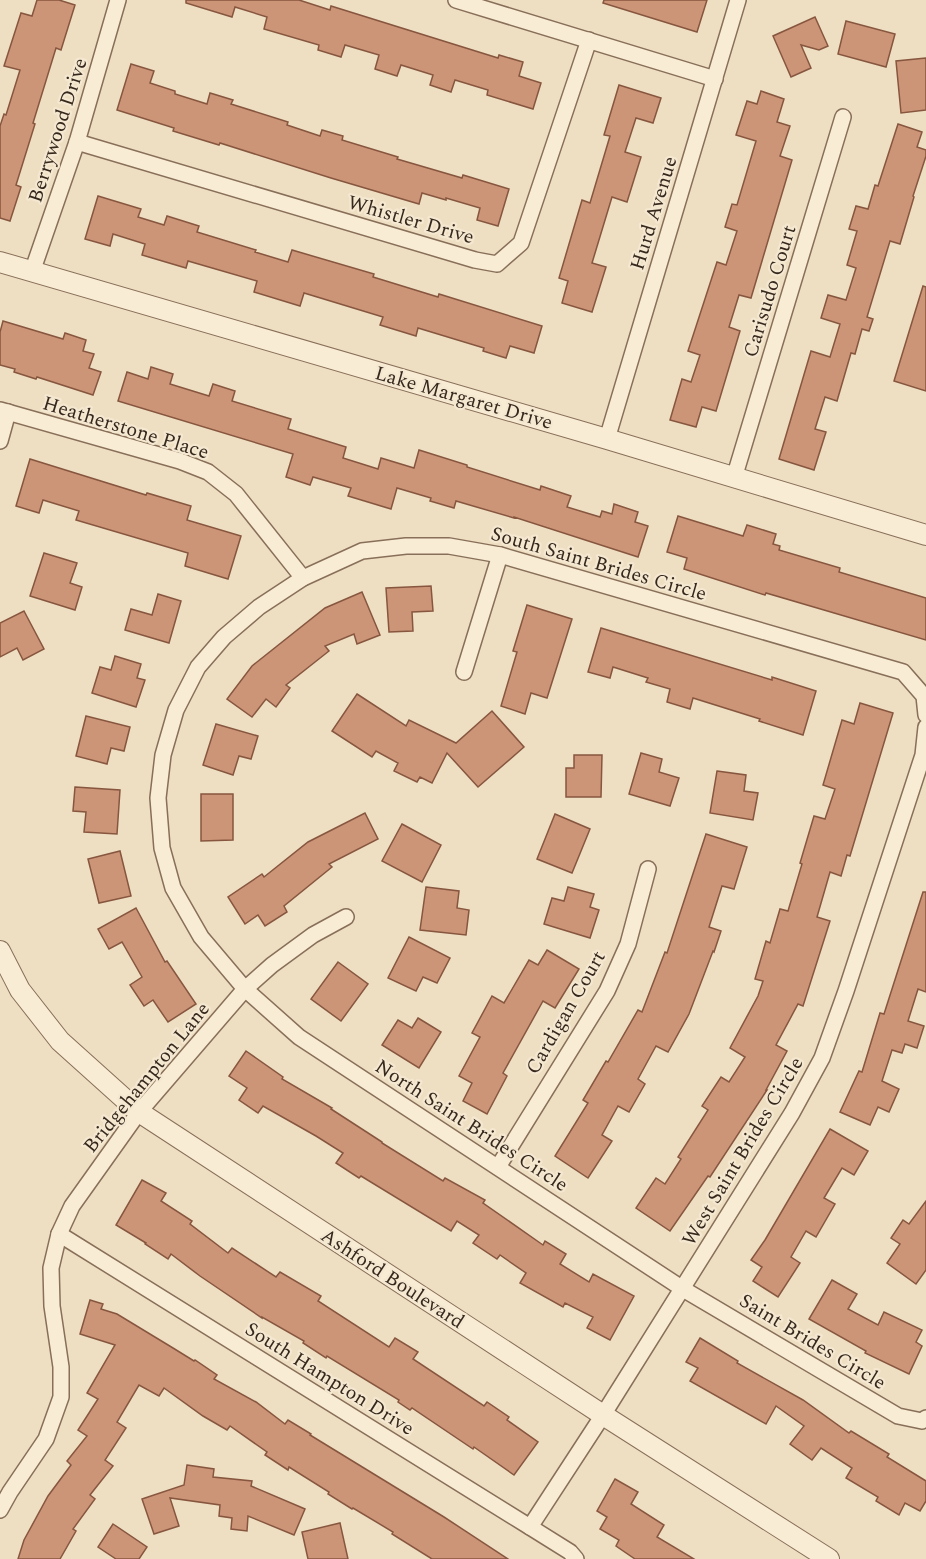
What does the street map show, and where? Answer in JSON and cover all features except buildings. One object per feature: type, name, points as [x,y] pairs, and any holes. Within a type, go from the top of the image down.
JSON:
[{"type":"street","name":"Berrywood Drive","points":[[32,272],[77,142],[118,0]]},
{"type":"street","points":[[456,0],[715,79]]},
{"type":"street","name":"Hurd Avenue","points":[[607,439],[738,0]]},
{"type":"street","name":"Whistler Drive","points":[[77,142],[475,260],[497,264],[520,243],[589,40]]},
{"type":"street","name":"Carisudo Court","points":[[734,478],[843,117]]},
{"type":"street","name":"Lake Margaret Drive","points":[[0,262],[607,439],[926,535]]},
{"type":"street","points":[[0,441],[4,411]]},
{"type":"street","name":"Heatherstone Place","points":[[4,411],[208,472],[236,494],[303,578]]},
{"type":"street","name":"South Saint Brides Circle","points":[[245,988],[201,937],[173,888],[162,848],[160,828],[158,798],[163,754],[176,710],[198,667],[224,637],[259,607],[303,578],[362,551],[406,546],[449,546],[500,555],[884,666],[903,672],[924,696],[926,715]]},
{"type":"street","points":[[464,672],[500,555]]},
{"type":"street","name":"West Saint Brides Circle","points":[[530,1527],[792,1113],[822,1058],[923,755],[926,728]]},
{"type":"street","name":"Cardigan Court","points":[[498,1167],[607,991],[628,944],[648,869]]},
{"type":"street","name":"Bridgehampton Lane","points":[[0,1510],[46,1439],[61,1397],[61,1367],[52,1306],[51,1268],[59,1234],[72,1206],[139,1112],[245,988],[313,935],[346,917]]},
{"type":"street","name":"Ashford Boulevard","points":[[0,951],[20,990],[60,1041],[139,1112],[603,1415],[829,1559]]},
{"type":"street","name":"North Saint Brides Circle","points":[[245,988],[299,1037],[682,1289]]},
{"type":"street","name":"South Hampton Drive","points":[[59,1234],[570,1552],[576,1559]]},
{"type":"street","name":"Saint Brides Circle","points":[[682,1289],[898,1416],[922,1421],[926,1419]]}]
